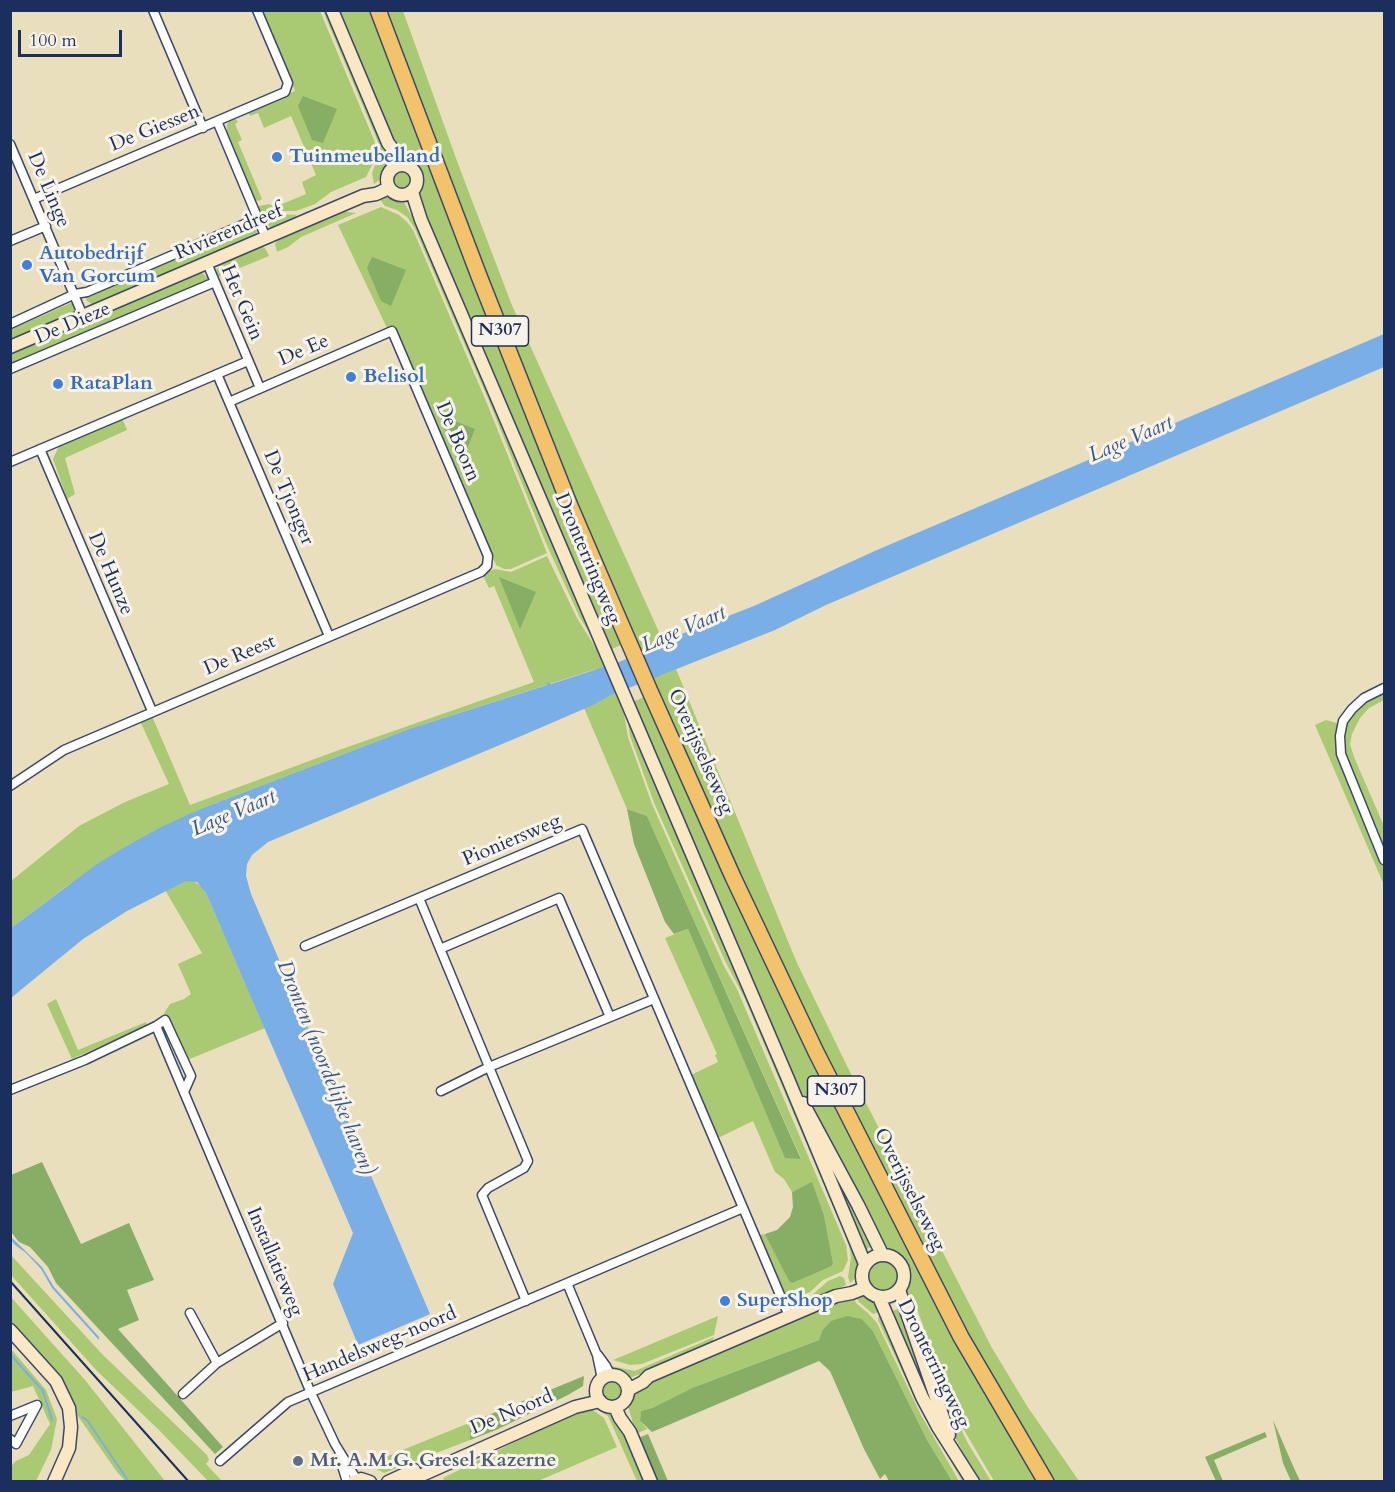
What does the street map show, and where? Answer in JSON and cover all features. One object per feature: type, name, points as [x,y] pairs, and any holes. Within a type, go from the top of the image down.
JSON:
[{"type":"highway","name":"Overijsselseweg","points":[[378,10],[570,506],[648,689],[733,877],[816,1052],[903,1226],[971,1356],[1046,1482]]},
{"type":"main road","points":[[332,10],[388,143],[389,154],[397,166]]},
{"type":"main road","points":[[397,166],[410,167],[416,174],[417,184],[409,194],[396,194],[388,185],[388,174],[397,166]]},
{"type":"main road","name":"Rivierendreef","points":[[10,347],[363,196],[371,190],[388,185]]},
{"type":"main road","name":"Dronterringweg","points":[[409,194],[865,1264]]},
{"type":"main road","name":"Dronterringweg","points":[[788,1079],[818,1130],[882,1254]]},
{"type":"main road","points":[[627,1386],[640,1376],[649,1376],[836,1296],[852,1293],[863,1284],[865,1264],[872,1257],[882,1254],[892,1256],[903,1267],[904,1277],[893,1295],[879,1297],[863,1284]]},
{"type":"main road","name":"Dronterringweg","points":[[898,1290],[953,1448]]},
{"type":"main road","name":"Dronterringweg","points":[[879,1297],[922,1397],[973,1482]]},
{"type":"main road","points":[[10,1330],[57,1381],[69,1408],[71,1426],[69,1448],[54,1482]]},
{"type":"main road","points":[[606,1377],[619,1377],[627,1386],[628,1396],[619,1405],[608,1407],[598,1397],[597,1387],[606,1377]]},
{"type":"main road","name":"De Noord","points":[[406,1482],[598,1397]]},
{"type":"main road","points":[[619,1405],[620,1418],[630,1432],[651,1482]]},
{"type":"main road","name":"De Noord","points":[[388,1482],[443,1458],[464,1455]]},
{"type":"main road","points":[[353,1481],[365,1479],[370,1482]]},
{"type":"street","points":[[153,10],[203,128]]},
{"type":"street","name":"De Giessen","points":[[34,199],[285,92],[288,83],[257,10]]},
{"type":"street","points":[[217,122],[266,238]]},
{"type":"street","name":"De Linge","points":[[10,144],[83,316]]},
{"type":"street","points":[[10,324],[75,294],[87,292],[247,223],[258,221]]},
{"type":"street","points":[[10,241],[46,226]]},
{"type":"street","name":"Het Gein","points":[[207,263],[260,388]]},
{"type":"street","name":"De Dieze","points":[[10,369],[215,282]]},
{"type":"street","name":"De Ee","points":[[229,402],[392,332]]},
{"type":"street","name":"De Boorn","points":[[392,332],[488,556],[487,566]]},
{"type":"street","points":[[10,462],[248,361]]},
{"type":"street","name":"De Tjonger","points":[[217,374],[328,636]]},
{"type":"street","name":"De Hunze","points":[[40,449],[152,711]]},
{"type":"street","name":"De Reest","points":[[10,786],[64,750],[481,572],[487,566]]},
{"type":"street","points":[[1384,688],[1364,698],[1352,709],[1343,721],[1340,736],[1341,754],[1384,860]]},
{"type":"street","name":"Pioniersweg","points":[[305,946],[582,829],[789,1316]]},
{"type":"street","points":[[418,898],[528,1161],[524,1168],[488,1188],[482,1195],[526,1301]]},
{"type":"street","points":[[440,949],[559,898],[610,1017]]},
{"type":"street","points":[[441,1091],[489,1067],[654,999]]},
{"type":"street","name":"Installatieweg","points":[[184,1092],[191,1076],[165,1020],[156,1026],[311,1393],[353,1481]]},
{"type":"street","points":[[10,1090],[85,1060],[156,1026]]},
{"type":"street","name":"Handelsweg-noord","points":[[220,1461],[288,1402],[743,1208]]},
{"type":"street","points":[[567,1283],[597,1355],[606,1366],[606,1377]]},
{"type":"street","points":[[190,1313],[218,1363]]},
{"type":"street","points":[[183,1394],[218,1363],[283,1323]]},
{"type":"street","points":[[10,1416],[37,1405],[16,1444],[10,1439]]},
{"type":"green space","points":[[261,11],[320,11],[374,140],[376,150],[366,177],[331,192],[315,204],[296,211],[279,211],[262,217],[259,206],[269,204],[275,207],[306,194],[302,182],[316,175],[291,116],[264,128],[258,113],[250,116],[249,114],[250,111],[295,91]]},
{"type":"green space","points":[[323,11],[329,11],[388,159],[388,167],[383,177],[374,184],[372,173],[378,157],[378,142]]},
{"type":"green space","points":[[337,11],[374,11],[623,644],[612,649],[613,655],[611,656],[425,218],[417,192],[420,174],[399,153]]},
{"type":"green space","points":[[384,11],[403,11],[511,303],[663,641],[638,654],[589,539]]},
{"type":"green space","points":[[303,96],[337,109],[323,143],[312,140],[298,106]]},
{"type":"green space","points":[[234,117],[238,122],[235,124],[242,140],[238,142],[262,199],[259,201],[255,200],[227,136],[227,124]]},
{"type":"green space","points":[[398,171],[406,171],[411,176],[409,187],[398,189],[393,184],[393,176]]},
{"type":"green space","points":[[387,194],[403,201],[420,230],[600,650],[580,618],[545,541],[489,401],[415,229],[407,217],[385,206],[381,201],[379,197]]},
{"type":"green space","points":[[381,207],[399,215],[413,230],[486,401],[547,553],[511,569],[504,569],[496,565],[394,326],[387,328],[338,225]]},
{"type":"green space","points":[[342,211],[356,213],[301,237],[277,252],[275,244],[280,237]]},
{"type":"green space","points":[[279,214],[296,215],[297,217],[282,227],[272,228],[263,220]]},
{"type":"green space","points":[[251,225],[257,227],[256,237],[95,306],[87,301],[86,298],[90,294]]},
{"type":"green space","points":[[260,246],[265,248],[269,256],[218,277],[216,270],[224,260]]},
{"type":"green space","points":[[372,257],[406,270],[391,306],[381,301],[367,268]]},
{"type":"green space","points":[[202,273],[208,281],[11,366],[11,352]]},
{"type":"green space","points":[[71,303],[76,306],[74,316],[11,343],[10,330]]},
{"type":"green space","points":[[439,415],[475,429],[460,467]]},
{"type":"green space","points":[[122,418],[153,491],[127,430],[65,458],[75,494],[67,499],[53,459],[59,446]]},
{"type":"green space","points":[[547,556],[577,618],[597,650],[605,668],[409,729],[203,808],[130,844],[67,886],[11,928],[11,881],[79,826],[125,802],[169,784],[140,721],[152,716],[190,805],[534,682],[494,586],[489,588],[484,578],[487,572],[495,569],[511,572]]},
{"type":"green space","points":[[499,577],[536,592],[520,629]]},
{"type":"green space","points":[[676,669],[797,963],[849,1070],[992,1348],[1027,1406],[1079,1481],[1051,1481],[994,1388],[878,1166],[648,679]]},
{"type":"green space","points":[[1384,692],[1384,700],[1369,708],[1360,718],[1350,744],[1384,826],[1384,851],[1345,755],[1344,735],[1346,723],[1352,712],[1366,699]]},
{"type":"green space","points":[[615,693],[624,714],[628,737],[652,804],[724,966],[737,989],[846,1245],[848,1260],[843,1271],[823,1280],[810,1292],[790,1301],[786,1299],[760,1235],[765,1234],[770,1241],[789,1281],[792,1282],[832,1266],[824,1215],[812,1183],[792,1192],[784,1179],[775,1172],[753,1121],[718,1138],[691,1075],[718,1062],[715,1055],[717,1054],[665,938],[688,929],[785,1157],[801,1158],[647,816],[627,809],[584,708]]},
{"type":"green space","points":[[631,696],[635,701],[646,696],[837,1112],[846,1124],[1040,1481],[994,1481],[961,1425],[914,1301],[911,1299],[905,1301],[903,1290],[907,1276],[905,1266],[899,1258],[886,1250],[792,1075],[628,697]]},
{"type":"green space","points":[[626,711],[860,1266],[857,1277],[850,1283],[848,1277],[851,1257],[849,1244],[745,999],[725,961],[654,803],[630,736]]},
{"type":"green space","points":[[1326,720],[1340,724],[1346,774],[1384,865],[1384,885],[1315,725]]},
{"type":"green space","points":[[627,809],[647,816],[801,1159],[785,1158],[688,929],[674,934],[665,922],[634,844]]},
{"type":"green space","points":[[192,880],[206,893],[265,1028],[185,1061],[164,1013],[170,1004],[191,994],[178,964],[202,953],[165,890]]},
{"type":"green space","points":[[56,999],[78,1050],[146,1022],[147,1026],[72,1059],[47,1004]]},
{"type":"green space","points":[[805,1111],[875,1245],[862,1251]]},
{"type":"green space","points":[[42,1162],[81,1244],[129,1223],[154,1280],[127,1290],[139,1320],[118,1329],[223,1447],[215,1454],[56,1283],[48,1267],[30,1247],[19,1242],[11,1232],[11,1175]]},
{"type":"green space","points":[[812,1182],[824,1215],[833,1263],[832,1266],[792,1283],[765,1234],[777,1230],[790,1217],[793,1207],[792,1192]]},
{"type":"green space","points":[[10,1254],[102,1354],[207,1455],[209,1460],[206,1464],[222,1481],[208,1481],[97,1371],[11,1275]]},
{"type":"green space","points":[[885,1260],[895,1266],[898,1277],[893,1287],[879,1290],[870,1283],[868,1272],[874,1263]]},
{"type":"green space","points":[[840,1276],[844,1278],[846,1285],[802,1306],[793,1304],[812,1295],[828,1281]]},
{"type":"green space","points":[[866,1294],[874,1298],[882,1311],[873,1314],[859,1302],[855,1295]]},
{"type":"green space","points":[[10,1296],[85,1380],[165,1481],[125,1481],[117,1472],[75,1412],[54,1372],[11,1324]]},
{"type":"green space","points":[[852,1296],[877,1323],[921,1415],[959,1481],[952,1481],[927,1440],[873,1331],[862,1319],[822,1331],[819,1340],[692,1388],[641,1411],[640,1421],[647,1429],[636,1434],[628,1406],[635,1390],[670,1371],[828,1303]]},
{"type":"green space","points":[[910,1303],[924,1334],[948,1404],[991,1481],[977,1481],[946,1419]]},
{"type":"green space","points":[[902,1307],[941,1427],[888,1313]]},
{"type":"green space","points":[[883,1314],[967,1481],[962,1481],[918,1405],[878,1320],[878,1317]]},
{"type":"green space","points":[[718,1316],[714,1335],[642,1364],[630,1365],[613,1360]]},
{"type":"green space","points":[[847,1316],[862,1319],[873,1331],[927,1440],[952,1481],[889,1481],[885,1474],[880,1479],[864,1449],[830,1371],[819,1361],[652,1432],[640,1421],[641,1411],[692,1388],[819,1340],[822,1331],[831,1321]]},
{"type":"green space","points":[[714,1337],[712,1343],[632,1377],[614,1371],[611,1366],[635,1371]]},
{"type":"green space","points":[[11,1349],[46,1390],[57,1419],[51,1450],[36,1481],[11,1481],[11,1466],[29,1455],[50,1424],[33,1386],[11,1392]]},
{"type":"green space","points":[[584,1376],[583,1386],[568,1395],[470,1440],[469,1423]]},
{"type":"green space","points":[[613,1381],[620,1384],[623,1391],[620,1398],[613,1401],[606,1398],[603,1391],[606,1384]]},
{"type":"green space","points":[[596,1405],[613,1413],[648,1481],[637,1481],[608,1416],[593,1407]]},
{"type":"green space","points":[[590,1408],[604,1418],[617,1447],[538,1481],[445,1482],[443,1478],[572,1413]]},
{"type":"green space","points":[[1273,1420],[1300,1481],[1291,1481],[1283,1463]]},
{"type":"green space","points":[[469,1423],[470,1440],[384,1473],[373,1467],[363,1466]]},
{"type":"green space","points":[[1265,1432],[1267,1437],[1214,1460],[1223,1481],[1216,1481],[1205,1457]]},
{"type":"green space","points":[[648,1434],[668,1481],[656,1481],[638,1438]]},
{"type":"water","points":[[1384,334],[1384,367],[826,605],[775,630],[611,695],[526,734],[268,842],[252,855],[247,864],[246,876],[251,894],[430,1314],[358,1345],[333,1284],[353,1233],[206,893],[197,882],[186,881],[127,911],[83,939],[11,998],[11,928],[97,864],[163,826],[203,808],[409,729],[547,685],[547,682],[551,684],[619,662],[652,648],[653,645],[754,606],[877,550]]},
{"type":"water","points":[[11,1237],[42,1267],[54,1287],[99,1337],[99,1340],[52,1288],[41,1269],[15,1245]]},
{"type":"waterway","points":[[10,1354],[43,1391],[52,1420]]},
{"type":"waterway","points":[[82,1417],[87,1420],[129,1482]]},
{"type":"railway","points":[[10,1281],[189,1482]]},
{"type":"place","name":"Tuinmeubelland","points":[[277,157]]},
{"type":"place","name":"Autobedrijf Van Gorcum","points":[[27,265]]},
{"type":"place","name":"Belisol","points":[[351,377]]},
{"type":"place","name":"RataPlan","points":[[58,384]]},
{"type":"place","name":"SuperShop","points":[[725,1301]]},
{"type":"place","name":"Mr. A.M.G. Gresel Kazerne","points":[[298,1461]]},
{"type":"water label","name":"Lage Vaart","points":[[1131,440]]},
{"type":"water label","name":"Lage Vaart","points":[[684,630]]},
{"type":"water label","name":"Lage Vaart","points":[[234,814]]},
{"type":"water label","name":"Dronten (noordelijke haven)","points":[[325,1068]]}]
